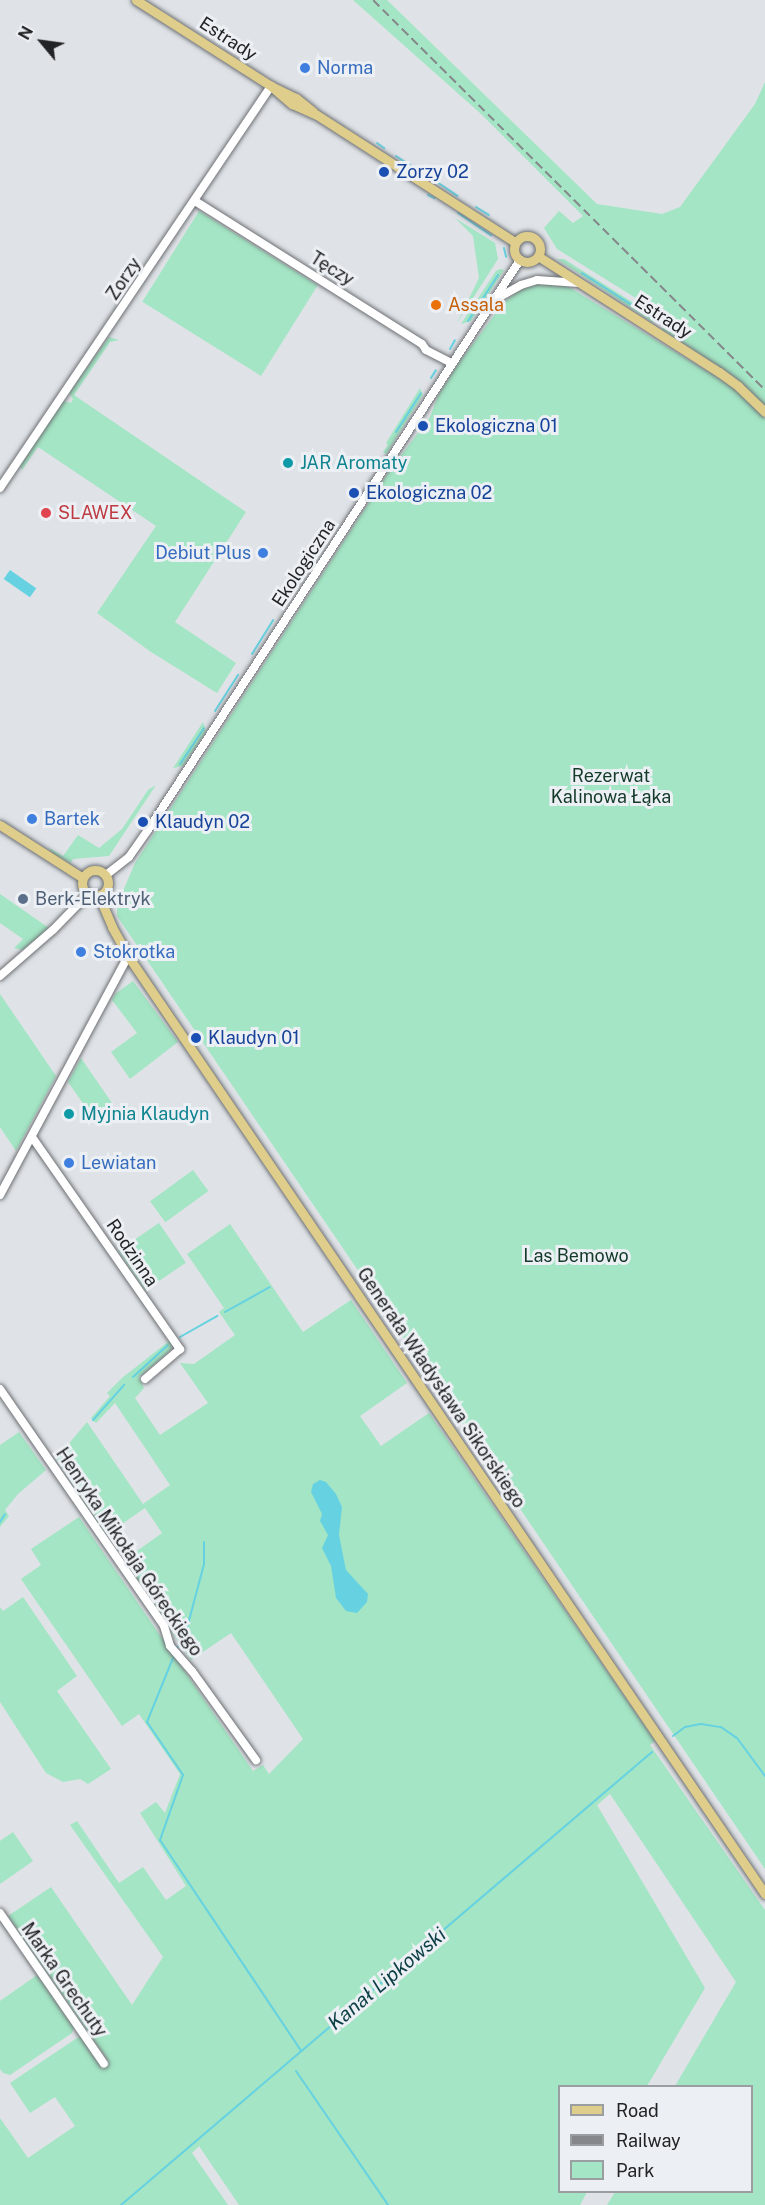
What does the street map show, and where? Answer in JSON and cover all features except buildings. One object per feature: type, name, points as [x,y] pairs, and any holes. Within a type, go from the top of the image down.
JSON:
[{"type":"main road","name":"Estrady","points":[[136,0],[271,86],[292,104],[316,116],[515,242]]},
{"type":"main road","points":[[523,236],[534,237],[540,246],[538,256],[531,262],[520,260],[514,251],[515,242],[523,236]]},
{"type":"main road","name":"Estrady","points":[[538,256],[728,379],[765,412]]},
{"type":"main road","points":[[0,825],[83,878]]},
{"type":"main road","points":[[94,870],[106,875],[108,887],[99,896],[88,894],[83,887],[83,878],[94,870]]},
{"type":"main road","name":"Generała Władysława Sikorskiego","points":[[99,896],[128,956],[765,1894]]},
{"type":"street","name":"Zorzy","points":[[0,488],[271,86]]},
{"type":"street","name":"Tęczy","points":[[195,201],[422,344],[426,350],[451,363]]},
{"type":"street","name":"Ekologiczna","points":[[106,875],[129,857],[148,830],[520,260]]},
{"type":"street","points":[[493,301],[521,285],[537,280],[579,283]]},
{"type":"street","points":[[0,976],[53,930],[88,894]]},
{"type":"street","points":[[0,1195],[128,956]]},
{"type":"street","name":"Rodzinna","points":[[32,1137],[180,1349],[145,1379]]},
{"type":"street","name":"Henryka Mikołaja Góreckiego","points":[[0,1389],[164,1626],[170,1646],[192,1671],[256,1760]]},
{"type":"street","name":"Marka Grechuty","points":[[0,1913],[104,2064]]},
{"type":"green space","points":[[353,0],[387,0],[597,204],[662,214],[680,207],[755,104],[765,82],[765,406],[736,378],[662,329],[668,318],[557,249],[544,228],[559,211],[573,223],[583,216],[480,113]]},
{"type":"green space","points":[[199,211],[318,285],[261,376],[142,302]]},
{"type":"green space","points":[[455,218],[495,243],[498,259],[457,323],[479,278],[473,236]]},
{"type":"green space","points":[[557,259],[564,259],[656,317],[657,322],[652,322]]},
{"type":"green space","points":[[504,270],[471,321],[461,324],[496,271]]},
{"type":"green space","name":"Las Bemowo","points":[[551,283],[569,287],[718,378],[736,390],[765,418],[765,1869],[117,916],[117,905],[135,863],[390,470],[430,417],[438,396],[458,364],[504,302],[519,291],[535,284]]},
{"type":"green space","points":[[109,337],[119,340],[110,342],[74,395],[246,512],[175,622],[236,663],[217,693],[151,652],[97,613],[156,526],[38,447],[22,470],[20,466],[63,401],[71,403],[73,399],[69,393]]},
{"type":"green space","points":[[420,388],[423,395],[386,454],[383,452],[388,445],[386,443]]},
{"type":"green space","points":[[203,722],[206,731],[183,766],[173,768]]},
{"type":"green space","points":[[156,785],[109,856],[73,859],[71,863],[54,854],[48,847],[63,856],[78,835],[99,848],[122,829],[148,790]]},
{"type":"green space","points":[[0,894],[49,928],[23,950],[14,948],[23,939],[0,923]]},
{"type":"green space","points":[[133,981],[178,1042],[130,1079],[111,1052],[137,1033],[112,1000],[115,994]]},
{"type":"green space","points":[[0,994],[56,1076],[16,1151],[0,1127]]},
{"type":"green space","points":[[81,1058],[112,1103],[92,1116],[68,1082]]},
{"type":"green space","points":[[193,1170],[208,1191],[165,1222],[150,1201]]},
{"type":"green space","points":[[159,1223],[186,1263],[145,1290],[118,1250]]},
{"type":"green space","points":[[230,1224],[303,1332],[351,1300],[407,1383],[360,1416],[381,1446],[429,1413],[655,1741],[650,1745],[765,1910],[765,2205],[607,2205],[614,2193],[753,2193],[753,2085],[676,2085],[736,1982],[610,1794],[597,1805],[705,1988],[648,2085],[558,2085],[558,2193],[586,2193],[580,2205],[239,2205],[199,2146],[192,2153],[228,2205],[0,2205],[0,2118],[28,2158],[75,2126],[55,2097],[30,2113],[10,2083],[80,2036],[101,2067],[109,2062],[8,1916],[51,1887],[132,2005],[163,1957],[70,1825],[77,1821],[119,1883],[143,1867],[166,1900],[186,1886],[140,1813],[156,1802],[165,1813],[180,1774],[139,1714],[122,1726],[21,1579],[41,1565],[31,1549],[79,1517],[253,1771],[263,1765],[269,1774],[303,1739],[231,1633],[191,1660],[123,1561],[162,1533],[145,1508],[106,1535],[56,1459],[87,1422],[143,1504],[170,1485],[115,1403],[96,1423],[91,1418],[110,1396],[107,1393],[122,1378],[169,1341],[172,1348],[170,1351],[139,1377],[144,1388],[135,1398],[160,1435],[208,1403],[180,1363],[194,1364],[235,1335],[219,1312],[224,1308],[187,1254]]},
{"type":"green space","points":[[19,1432],[46,1470],[18,1494],[5,1510],[9,1516],[0,1527],[0,1445]]},
{"type":"green space","points":[[23,1597],[77,1676],[57,1691],[111,1769],[88,1784],[80,1779],[63,1782],[46,1773],[0,1702],[0,1607],[3,1611]]},
{"type":"green space","points":[[13,1832],[33,1861],[0,1884],[0,1841]]},
{"type":"green space","points":[[37,1975],[74,2028],[72,2033],[10,2075],[3,2073],[0,2069],[0,2001]]},
{"type":"water","points":[[10,570],[36,588],[30,597],[4,579]]},
{"type":"water","points":[[320,1480],[326,1482],[336,1494],[342,1507],[339,1535],[346,1570],[368,1594],[367,1602],[357,1613],[346,1611],[336,1598],[331,1566],[322,1548],[328,1535],[320,1521],[322,1514],[311,1492],[313,1484]]},
{"type":"waterway","points":[[377,143],[384,148]]},
{"type":"waterway","points":[[396,156],[416,169]]},
{"type":"waterway","points":[[431,178],[458,196]]},
{"type":"waterway","points":[[428,195],[434,198]]},
{"type":"waterway","points":[[476,207],[489,215]]},
{"type":"waterway","points":[[458,213],[491,235]]},
{"type":"waterway","points":[[504,248],[506,257]]},
{"type":"waterway","points":[[582,273],[652,318]]},
{"type":"waterway","points":[[468,321],[498,275]]},
{"type":"waterway","points":[[450,349],[455,340]]},
{"type":"waterway","points":[[431,378],[436,370]]},
{"type":"waterway","points":[[396,432],[421,393]]},
{"type":"waterway","points":[[327,538],[336,524]]},
{"type":"waterway","points":[[283,606],[308,567]]},
{"type":"waterway","points":[[252,654],[273,620]]},
{"type":"waterway","points":[[215,711],[238,675]]},
{"type":"waterway","points":[[180,764],[204,728]]},
{"type":"waterway","points":[[225,1312],[270,1287]]},
{"type":"waterway","points":[[180,1337],[217,1316]]},
{"type":"waterway","points":[[133,1377],[168,1345]]},
{"type":"waterway","points":[[93,1420],[124,1385]]},
{"type":"waterway","points":[[0,1522],[5,1514]]},
{"type":"waterway","points":[[178,1647],[187,1628],[204,1564],[204,1542]]},
{"type":"waterway","points":[[173,1658],[147,1722],[183,1775],[160,1840],[301,2051]]},
{"type":"waterway","name":"Kanał Lipkowski","points":[[673,1736],[685,1727],[701,1724],[721,1727],[737,1738],[765,1776]]},
{"type":"waterway","name":"Kanał Lipkowski","points":[[121,2205],[652,1752]]},
{"type":"waterway","points":[[296,2071],[388,2205]]},
{"type":"railway","points":[[373,0],[765,390]]},
{"type":"place","name":"Norma","points":[[305,68]]},
{"type":"place","name":"Zorzy 02","points":[[384,172]]},
{"type":"place","name":"Assala","points":[[436,305]]},
{"type":"place","name":"Ekologiczna 01","points":[[423,426]]},
{"type":"place","name":"JAR Aromaty","points":[[288,463]]},
{"type":"place","name":"Ekologiczna 02","points":[[354,493]]},
{"type":"place","name":"SLAWEX","points":[[46,513]]},
{"type":"place","name":"Debiut Plus","points":[[263,553]]},
{"type":"place","name":"Bartek","points":[[32,819]]},
{"type":"place","name":"Klaudyn 02","points":[[143,822]]},
{"type":"place","name":"Berk-Elektryk","points":[[23,899]]},
{"type":"place","name":"Stokrotka","points":[[81,952]]},
{"type":"place","name":"Klaudyn 01","points":[[196,1038]]},
{"type":"place","name":"Myjnia Klaudyn","points":[[69,1114]]},
{"type":"place","name":"Lewiatan","points":[[69,1163]]},
{"type":"park label","name":"Rezerwat Kalinowa Łąka","points":[[611,787]]}]
